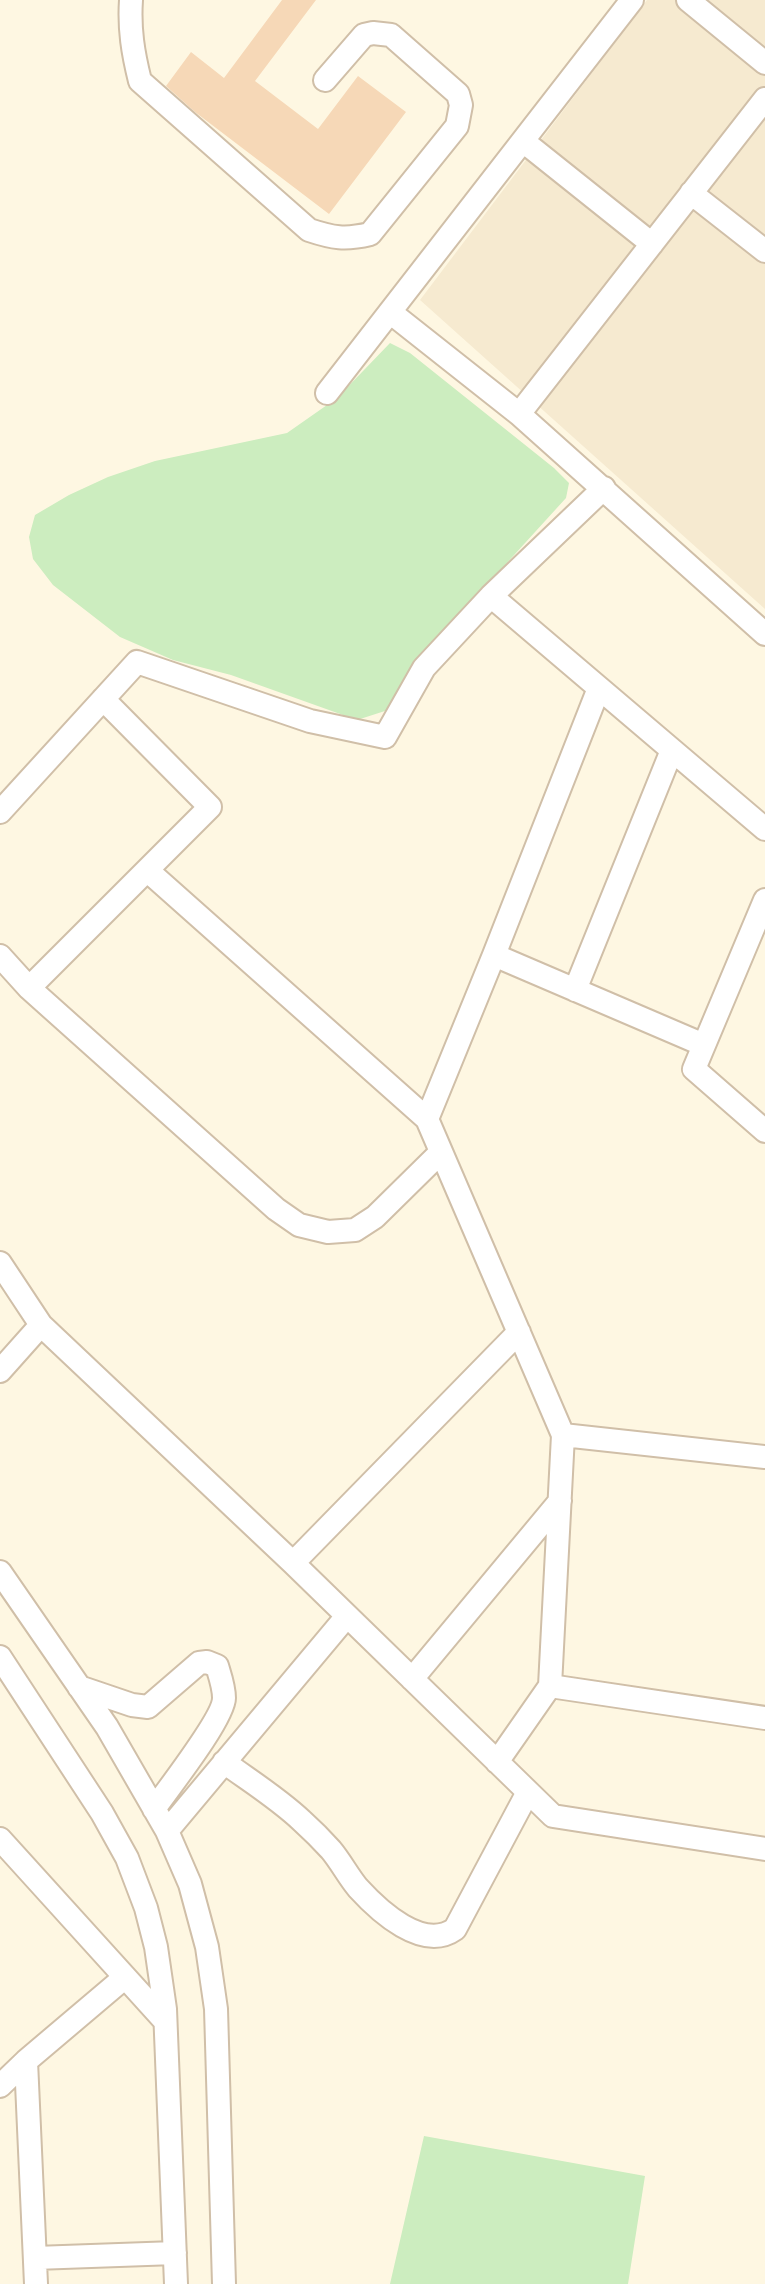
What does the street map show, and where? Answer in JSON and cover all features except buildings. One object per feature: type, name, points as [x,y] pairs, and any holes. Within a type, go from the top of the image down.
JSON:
[{"type":"street","points":[[131,0],[129,24],[132,53],[140,81],[309,230],[331,237],[349,239],[370,234],[457,126],[461,105],[458,94],[391,35],[381,33],[364,35],[325,80]]},
{"type":"street","points":[[327,393],[632,0]]},
{"type":"street","points":[[688,0],[765,63]]},
{"type":"street","points":[[519,414],[765,99]]},
{"type":"street","points":[[523,141],[652,244]]},
{"type":"street","points":[[691,193],[765,251]]},
{"type":"street","points":[[390,312],[519,414],[765,634]]},
{"type":"street","points":[[0,812],[137,662],[310,721],[385,737],[424,668],[491,596],[604,488]]},
{"type":"street","points":[[491,596],[765,829]]},
{"type":"street","points":[[427,1119],[599,688]]},
{"type":"street","points":[[29,988],[210,807],[103,699]]},
{"type":"street","points":[[575,990],[672,750]]},
{"type":"street","points":[[148,871],[427,1119],[563,1435],[550,1686],[497,1762]]},
{"type":"street","points":[[765,900],[694,1069],[765,1131]]},
{"type":"street","points":[[494,955],[704,1045]]},
{"type":"street","points":[[0,956],[29,988],[276,1209],[299,1225],[328,1232],[355,1230],[375,1217],[441,1152]]},
{"type":"street","points":[[0,1263],[41,1325],[293,1563],[553,1816],[765,1850]]},
{"type":"street","points":[[0,1371],[41,1325]]},
{"type":"street","points":[[293,1563],[519,1332]]},
{"type":"street","points":[[563,1435],[765,1457]]},
{"type":"street","points":[[412,1679],[560,1501]]},
{"type":"street","points":[[0,1572],[107,1727],[167,1831],[190,1884],[207,1947],[216,2009],[224,2284]]},
{"type":"street","points":[[167,1831],[347,1616]]},
{"type":"street","points":[[0,1657],[102,1813],[127,1858],[146,1908],[156,1947],[165,2021],[176,2284]]},
{"type":"street","points":[[79,1687],[132,1705],[148,1707],[199,1663],[207,1662],[217,1666],[224,1699],[219,1714],[154,1809]]},
{"type":"street","points":[[550,1686],[765,1718]]},
{"type":"street","points":[[224,1762],[299,1818],[331,1851],[357,1887],[378,1907],[400,1924],[429,1937],[446,1936],[455,1929],[528,1792]]},
{"type":"street","points":[[5,1853],[165,2021]]},
{"type":"street","points":[[0,2086],[124,1978]]},
{"type":"street","points":[[26,2061],[36,2284]]},
{"type":"street","points":[[35,2258],[175,2253]]},
{"type":"shaded area","points":[[647,0],[765,0],[765,609],[420,300]]},
{"type":"green space","points":[[390,343],[410,353],[554,468],[569,483],[566,498],[444,632],[388,710],[357,720],[231,675],[173,660],[120,637],[53,585],[33,559],[29,537],[35,515],[69,495],[108,477],[155,461],[287,433],[337,398]]},
{"type":"green space","points":[[424,2136],[645,2176],[628,2284],[390,2284]]}]
